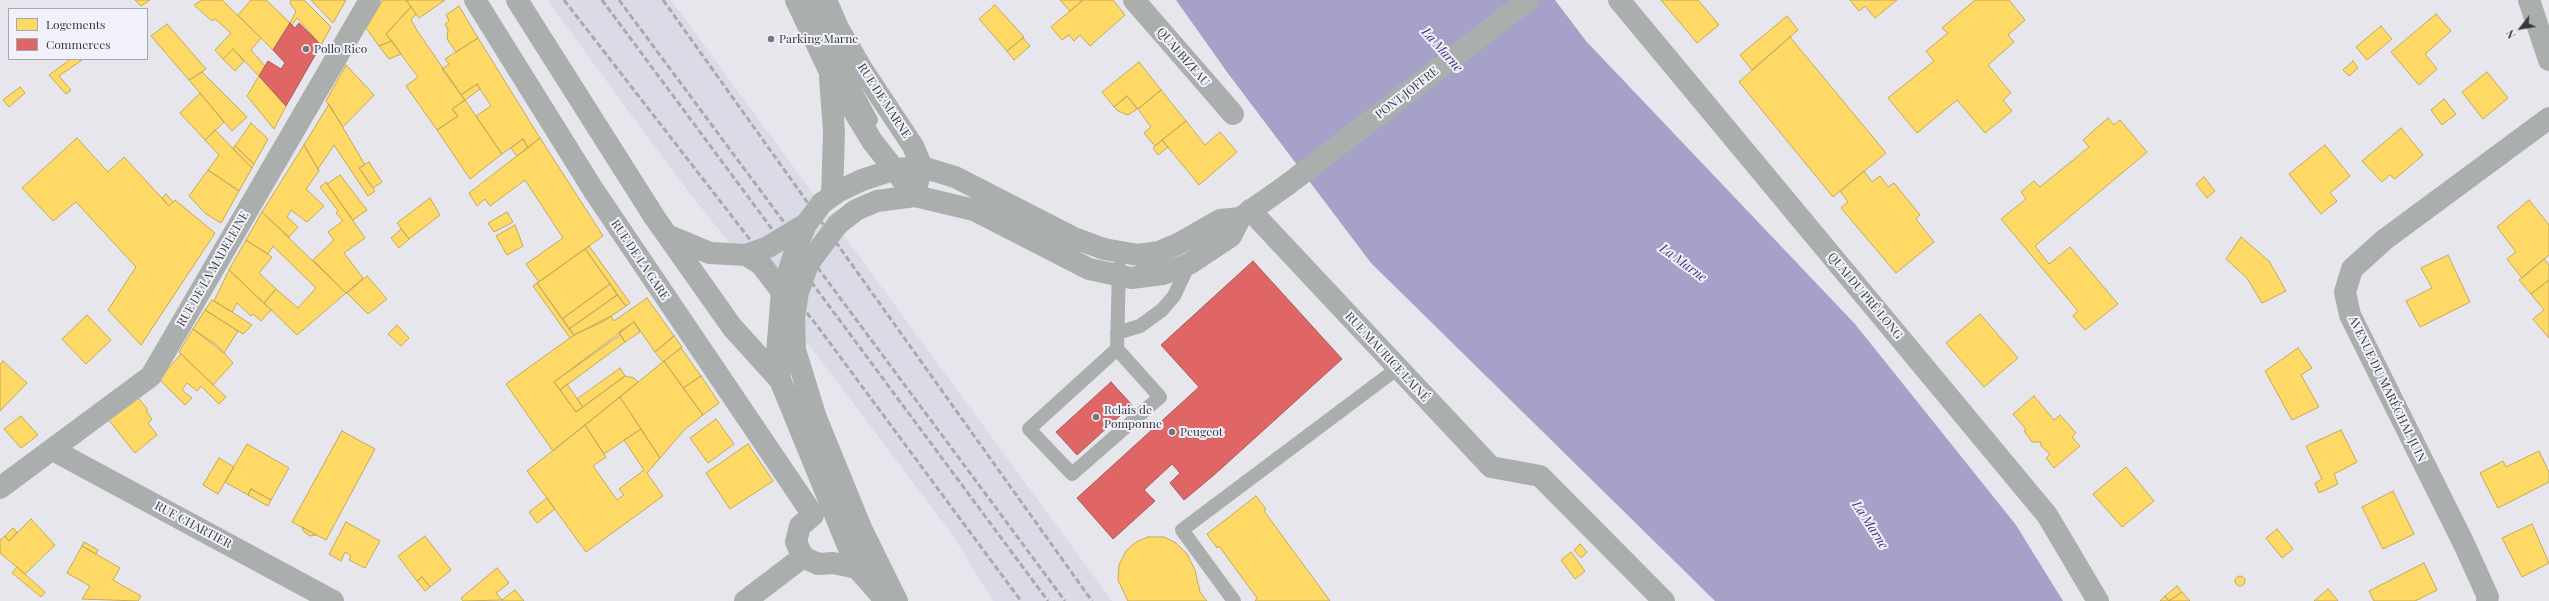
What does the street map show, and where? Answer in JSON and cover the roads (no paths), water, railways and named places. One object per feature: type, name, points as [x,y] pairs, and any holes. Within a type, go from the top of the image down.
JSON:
[{"type":"main road","points":[[517,0],[669,236],[732,327],[776,353],[816,418],[861,528],[897,601]]},
{"type":"main road","name":"PONT JOFFRE","points":[[1245,214],[1287,185],[1528,0]]},
{"type":"main road","points":[[886,601],[857,568],[780,380],[776,353],[782,292],[796,248],[806,224],[827,199],[862,180],[896,169],[922,167],[955,178],[1074,238],[1120,253],[1138,255],[1159,252],[1178,244],[1220,220],[1245,214]]},
{"type":"main road","points":[[776,353],[794,320],[798,292],[808,264],[838,224],[856,210],[877,201],[915,196],[974,210],[1088,269],[1132,278],[1163,274],[1189,264],[1231,236],[1245,214]]},
{"type":"main road","points":[[669,236],[710,253],[746,255],[768,247],[806,224]]},
{"type":"main road","points":[[746,255],[761,264],[782,292],[794,320]]},
{"type":"street","name":"RUE DE LA MADELEINE","points":[[0,488],[53,450],[150,376],[370,0]]},
{"type":"street","name":"RUE DE LA GARE","points":[[475,0],[594,191],[813,515]]},
{"type":"street","name":"RUE DE MARNE","points":[[796,0],[829,70],[872,141],[896,169],[915,196]]},
{"type":"street","name":"RUE DE MARNE","points":[[826,0],[838,28],[862,69],[913,146],[922,167]]},
{"type":"street","name":"QUAI BIZEAU","points":[[1134,0],[1233,114]]},
{"type":"street","name":"QUAI DU PRÉ LONG","points":[[1619,0],[2047,515],[2098,601]]},
{"type":"street","points":[[2529,0],[2549,60]]},
{"type":"street","name":"RUE DE MARNE","points":[[827,199],[834,132],[829,70]]},
{"type":"street","name":"AVENUE DU MARÉCHAL JUIN","points":[[2487,601],[2488,597],[2464,544],[2350,315],[2345,292],[2352,269],[2384,240],[2549,118]]},
{"type":"street","points":[[915,196],[922,167]]},
{"type":"street","name":"RUE MAURICE LAINÉ","points":[[1245,214],[1398,368],[1491,467],[1540,476],[1664,601]]},
{"type":"street","name":"RUE CHARTIER","points":[[53,450],[333,601]]},
{"type":"street","points":[[833,563],[861,528],[813,515],[800,526],[796,542],[803,557],[818,564],[833,563],[857,568]]},
{"type":"street","points":[[745,601],[803,557]]},
{"type":"lane","name":"RUE DE MARNE","points":[[808,0],[828,41],[881,136],[896,169]]},
{"type":"lane","points":[[1117,349],[1029,429],[1072,474],[1160,397],[1117,349],[1120,253]]},
{"type":"lane","points":[[1117,332],[1140,326],[1162,310],[1174,296],[1189,264]]},
{"type":"lane","points":[[1234,601],[1182,530],[1398,368]]},
{"type":"water","name":"La Marne","points":[[1176,0],[1555,0],[1586,41],[1855,324],[2016,525],[2063,601],[1715,601],[1371,263],[1227,72]]},
{"type":"railway","points":[[564,0],[821,331],[1021,601]]},
{"type":"railway","points":[[602,0],[1048,601]]},
{"type":"railway","points":[[619,0],[1065,601]]},
{"type":"railway","points":[[663,0],[1092,601]]},
{"type":"place","name":"Parking Marne","points":[[771,39]]},
{"type":"place","name":"Pollo Rico","points":[[306,49]]},
{"type":"place","name":"Relais de Pomponne","points":[[1096,417]]},
{"type":"place","name":"Peugeot","points":[[1172,432]]}]
